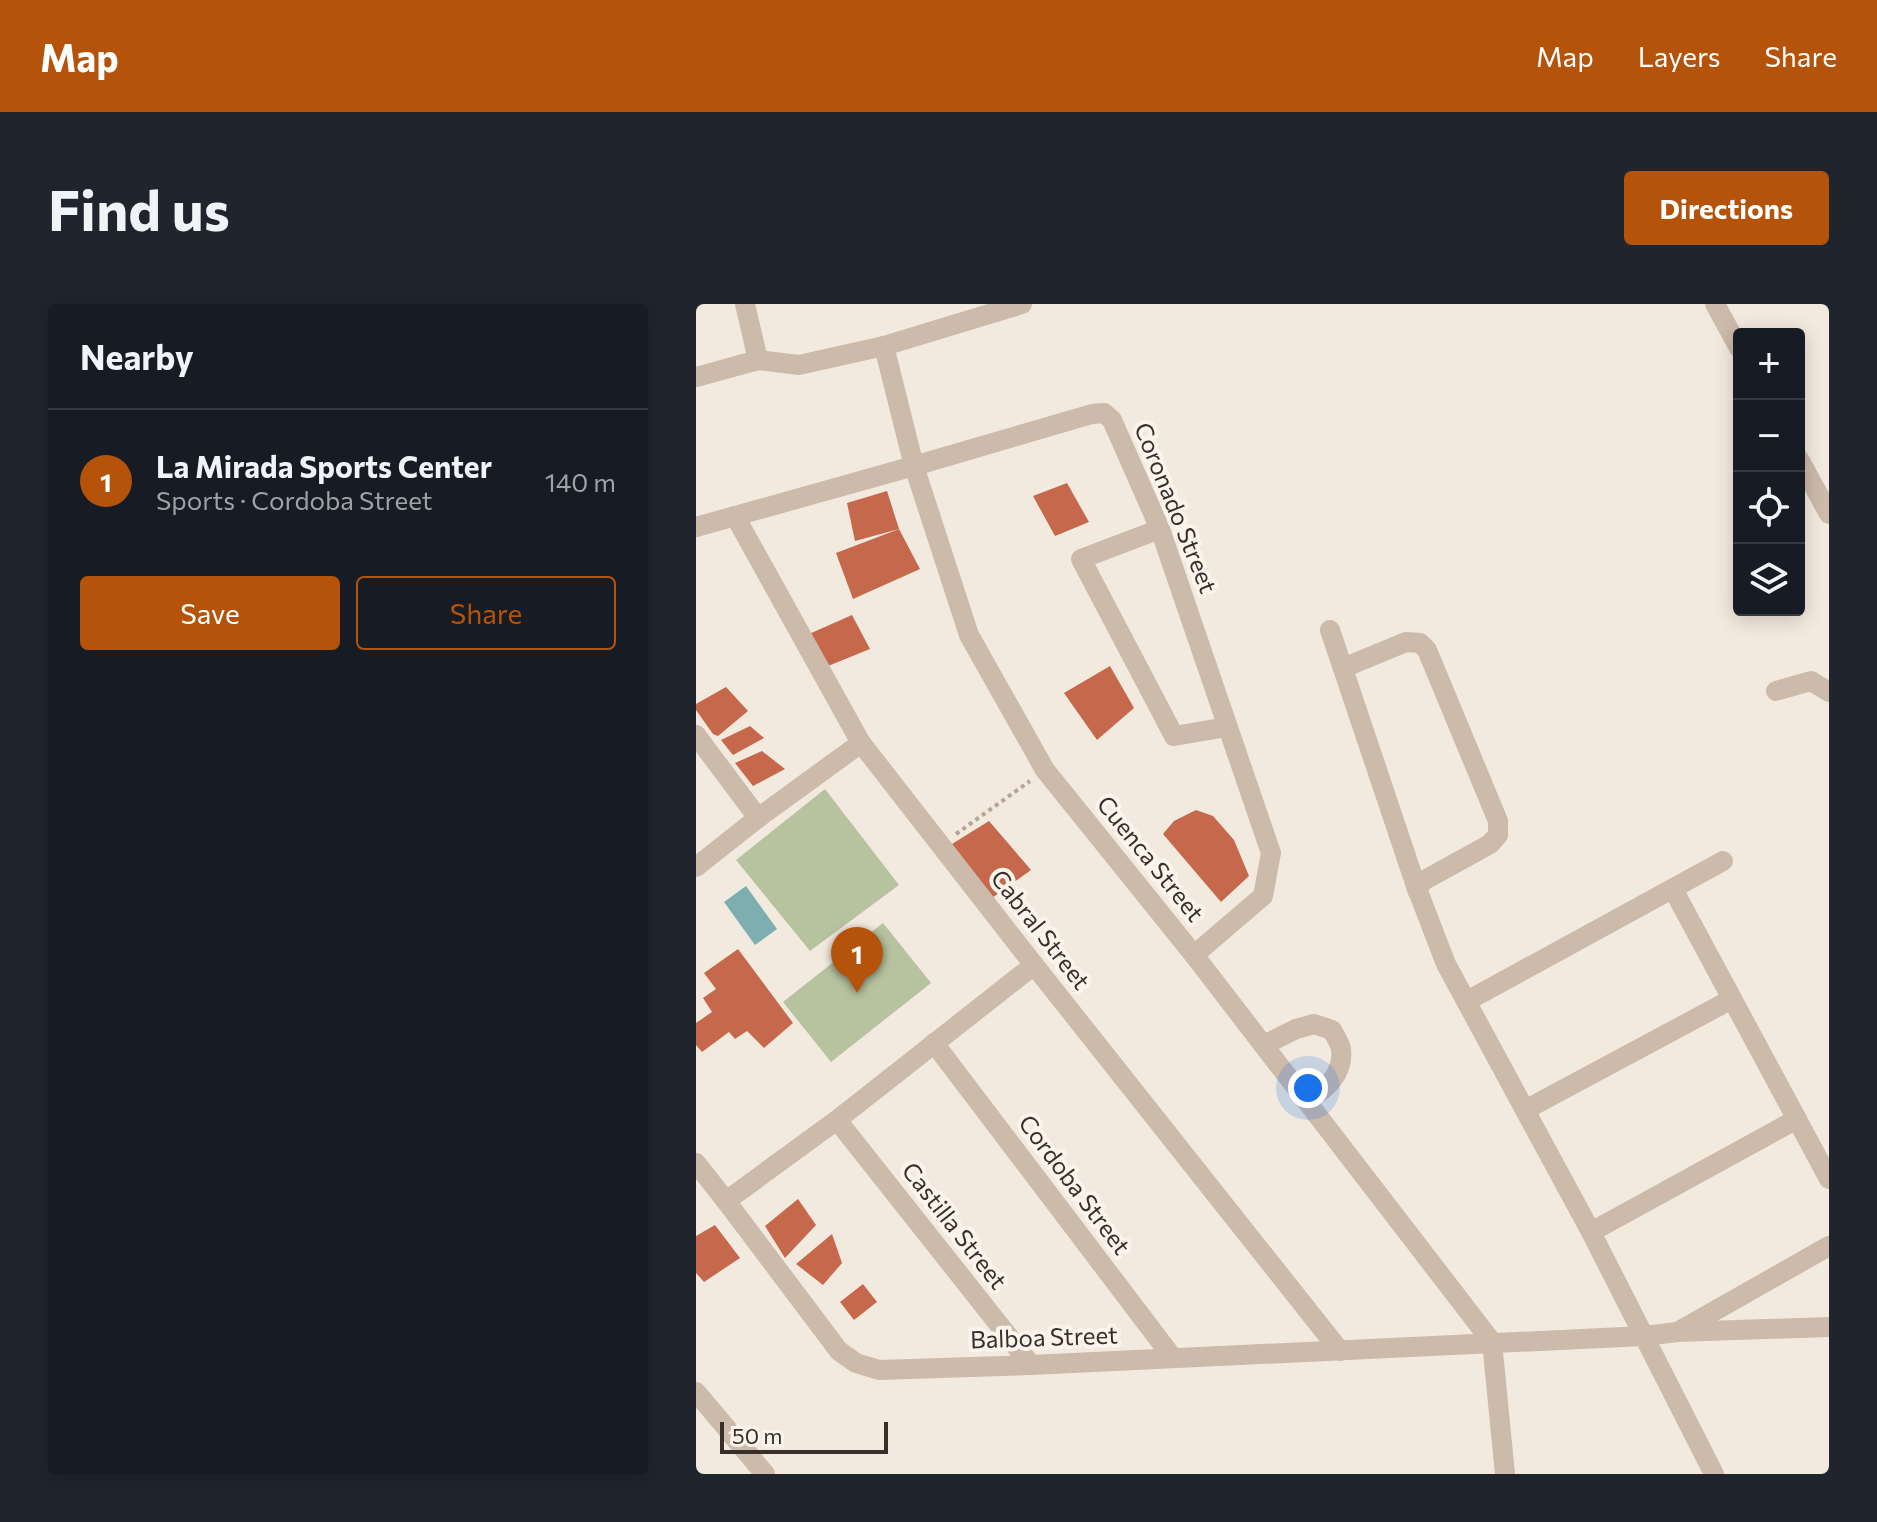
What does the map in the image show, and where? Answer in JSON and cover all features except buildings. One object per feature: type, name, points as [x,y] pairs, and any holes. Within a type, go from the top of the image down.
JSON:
[{"type":"street","points":[[745,304],[758,360]]},
{"type":"street","points":[[696,377],[758,360],[799,365],[884,346],[1022,304]]},
{"type":"street","points":[[1715,304],[1733,337]]},
{"type":"street","name":"Cuenca Street","points":[[884,346],[914,466],[969,635],[1045,770],[1194,955],[1492,1342]]},
{"type":"street","name":"Coronado Street","points":[[696,527],[1104,413],[1112,420],[1160,529],[1271,853],[1263,896],[1194,955]]},
{"type":"street","points":[[1805,470],[1829,514]]},
{"type":"street","name":"Cabral Street","points":[[735,516],[861,743],[1340,1351]]},
{"type":"street","points":[[1160,529],[1081,559],[1174,736],[1227,727]]},
{"type":"street","points":[[1330,630],[1417,890],[1446,964],[1591,1232],[1714,1474]]},
{"type":"street","points":[[1343,668],[1406,642],[1420,643],[1427,650],[1498,821],[1498,835],[1490,844],[1423,881],[1417,890]]},
{"type":"street","points":[[1776,691],[1811,681],[1829,692]]},
{"type":"street","points":[[696,735],[758,818]]},
{"type":"street","points":[[696,867],[861,743]]},
{"type":"street","points":[[1467,1001],[1723,861]]},
{"type":"street","points":[[1673,889],[1829,1179]]},
{"type":"street","points":[[726,1201],[837,1120],[1034,965]]},
{"type":"street","points":[[1525,1110],[1732,999]]},
{"type":"street","points":[[1264,1045],[1314,1024],[1332,1030],[1341,1047],[1339,1069],[1327,1088],[1307,1101]]},
{"type":"street","name":"Cordoba Street","points":[[934,1043],[1173,1358]]},
{"type":"street","points":[[1591,1232],[1797,1119]]},
{"type":"street","name":"Castilla Street","points":[[837,1120],[1031,1365]]},
{"type":"street","name":"Balboa Street","points":[[696,1163],[839,1351],[856,1363],[879,1370],[1829,1327]]},
{"type":"street","points":[[1677,1332],[1829,1246]]},
{"type":"street","points":[[1492,1342],[1505,1474]]},
{"type":"street","points":[[696,1392],[765,1474]]},
{"type":"path","points":[[941,845],[1045,770]]},
{"type":"green space","points":[[825,789],[899,885],[810,951],[736,860]]},
{"type":"green space","points":[[883,923],[931,983],[831,1062],[783,1002]]},
{"type":"water","points":[[746,886],[777,929],[755,945],[724,902]]},
{"type":"place","name":"La Mirada Sports Center","points":[[857,993]]}]
